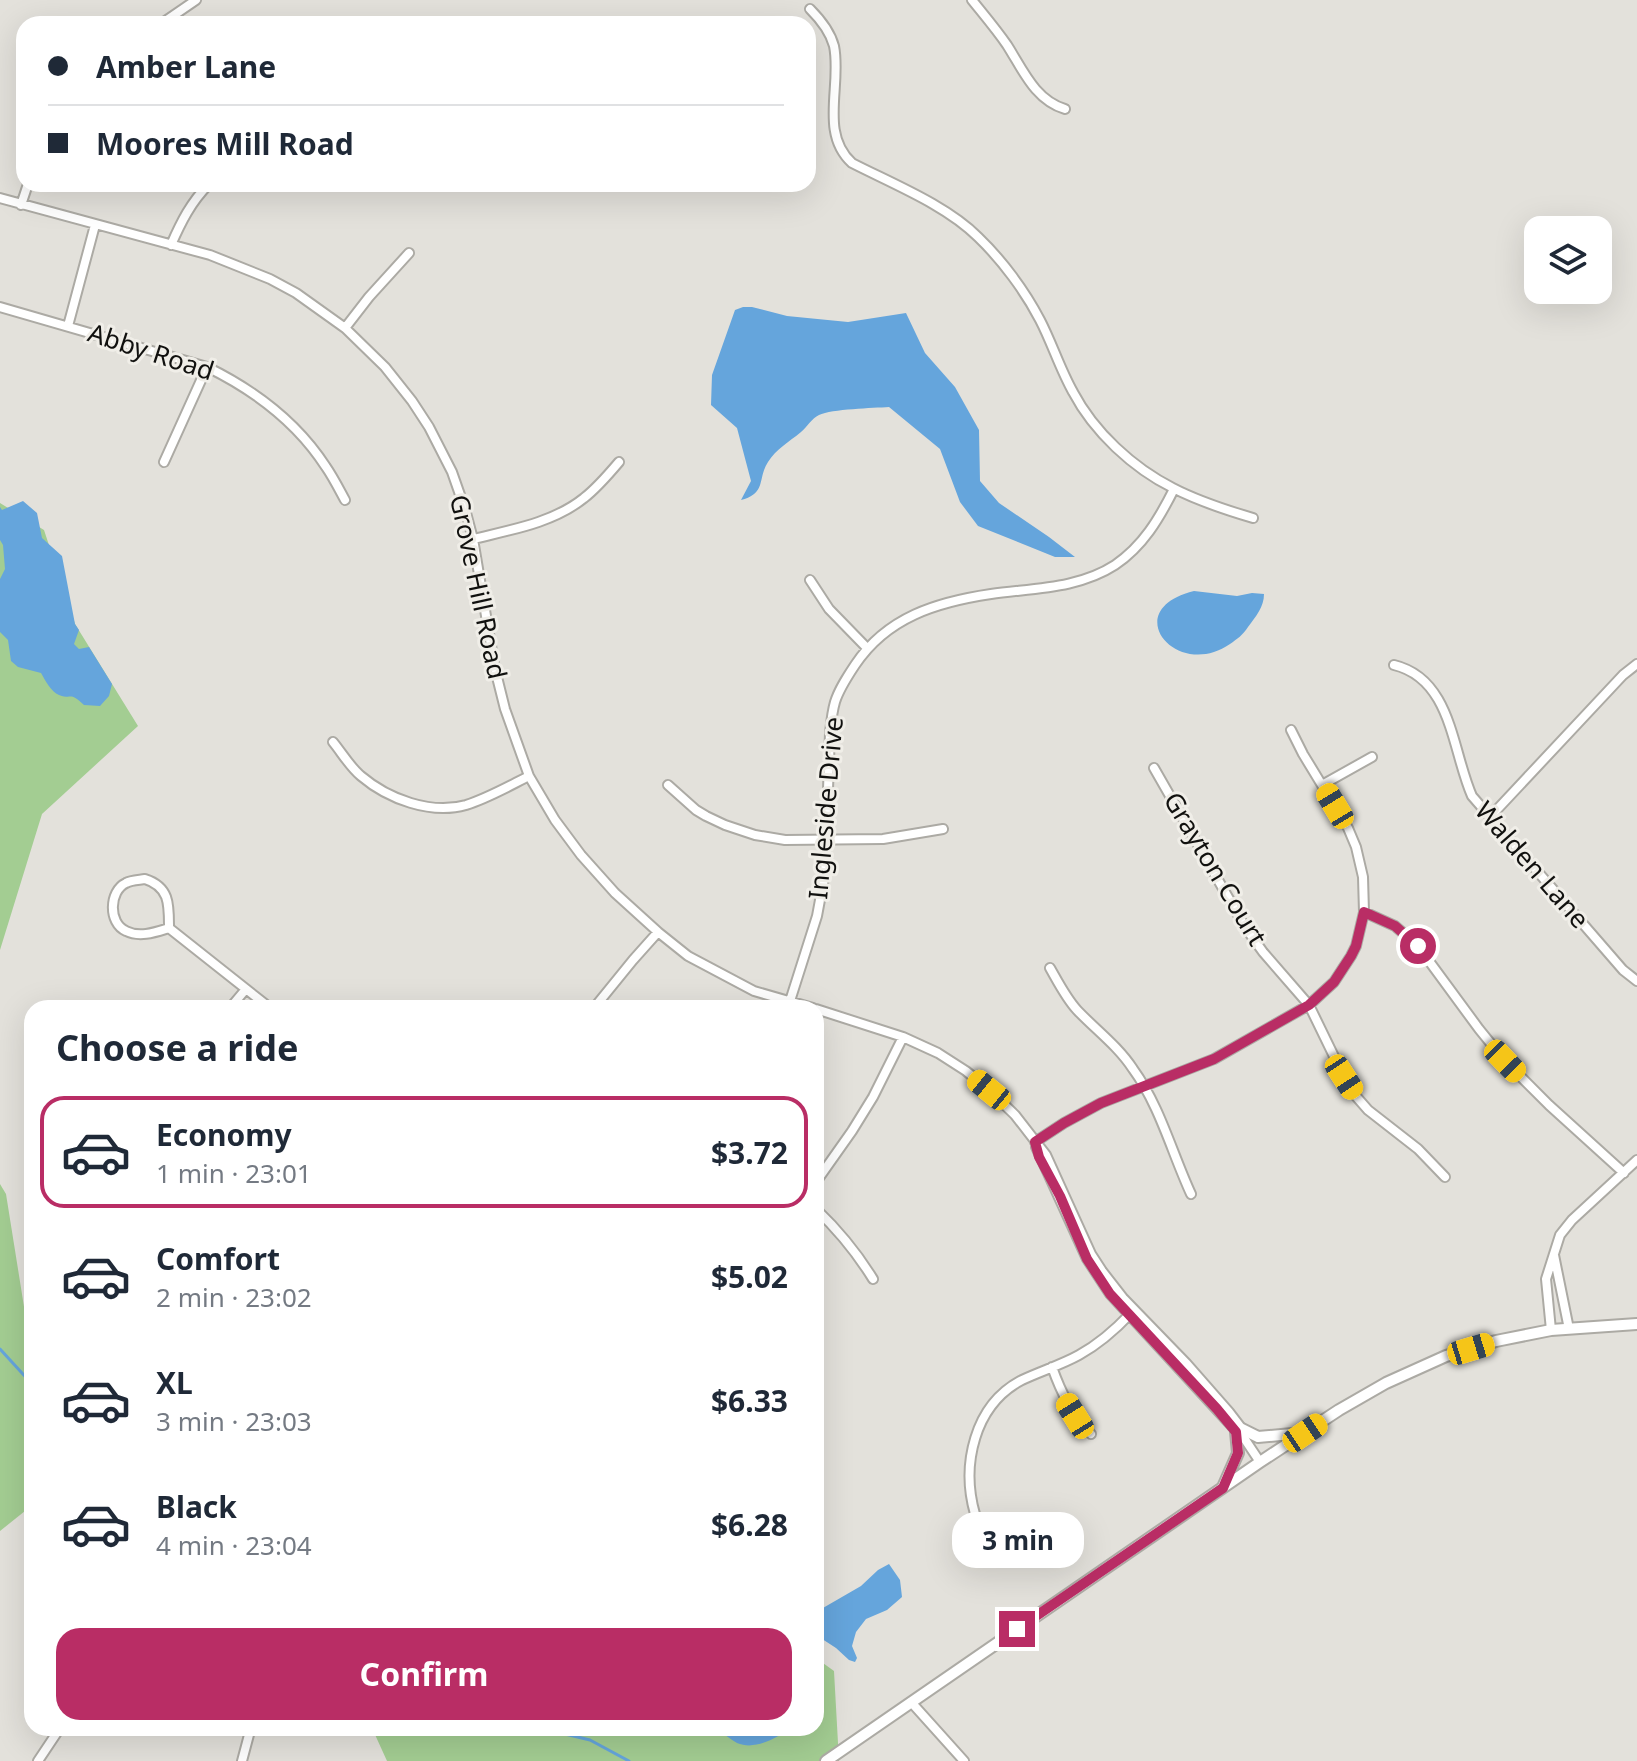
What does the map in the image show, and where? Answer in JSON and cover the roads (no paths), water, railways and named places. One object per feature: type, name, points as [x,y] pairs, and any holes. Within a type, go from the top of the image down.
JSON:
[{"type":"street","points":[[173,16],[196,0]]},
{"type":"street","points":[[972,0],[1037,92],[1053,106],[1065,109]]},
{"type":"street","points":[[810,9],[826,27],[834,46],[836,138],[844,156],[946,212],[979,237],[1017,284],[1040,319],[1073,394],[1092,421],[1130,459],[1174,489],[1253,518]]},
{"type":"street","points":[[21,205],[25,192]]},
{"type":"street","points":[[171,245],[188,210],[203,192]]},
{"type":"street","name":"Grove Hill Road","points":[[0,198],[210,255],[270,279],[296,293],[345,328],[385,367],[429,427],[452,472],[473,539],[495,669],[505,709],[529,776],[555,820],[615,893],[688,956],[754,991],[786,1000]]},
{"type":"street","points":[[68,326],[95,225]]},
{"type":"street","points":[[345,328],[409,253]]},
{"type":"street","name":"Abby Road","points":[[0,307],[207,367],[245,387],[307,441],[327,467],[345,500]]},
{"type":"street","points":[[164,462],[207,367]]},
{"type":"street","points":[[473,539],[529,525],[566,510],[584,499],[619,462]]},
{"type":"street","name":"Ingleside Drive","points":[[790,1000],[817,916],[825,873],[833,710],[839,691],[867,648],[922,610],[951,601],[1074,583],[1112,567],[1144,539],[1163,512],[1174,489]]},
{"type":"street","points":[[810,580],[829,609],[867,648]]},
{"type":"street","points":[[1490,817],[1623,675],[1637,664]]},
{"type":"street","name":"Walden Lane","points":[[1394,665],[1417,675],[1442,703],[1472,796],[1623,970],[1637,981]]},
{"type":"street","points":[[1035,1142],[1101,1103],[1214,1059],[1309,1005],[1334,982],[1351,956],[1364,912],[1363,877],[1356,847],[1291,730]]},
{"type":"street","points":[[333,742],[359,775],[387,793],[416,804],[436,807],[467,804],[529,776]]},
{"type":"street","points":[[1322,785],[1372,757]]},
{"type":"street","name":"Grayton Court","points":[[1154,768],[1245,927],[1309,1005],[1354,1094],[1368,1110],[1418,1149],[1445,1177]]},
{"type":"street","points":[[668,785],[696,810],[725,825],[755,835],[785,840],[896,839],[943,829]]},
{"type":"street","points":[[169,928],[146,935],[127,932],[114,917],[118,890],[126,883],[145,879],[162,888],[167,897],[169,928],[260,1000]]},
{"type":"street","points":[[1364,912],[1395,926],[1418,946],[1505,1061],[1624,1173]]},
{"type":"street","points":[[600,1000],[658,932]]},
{"type":"street","points":[[1050,968],[1076,1009],[1122,1054],[1144,1086],[1191,1194]]},
{"type":"street","points":[[237,1000],[246,989]]},
{"type":"street","name":"Grove Hill Road","points":[[824,1011],[903,1037],[938,1053],[966,1071],[1015,1115],[1046,1155],[1097,1263],[1112,1285],[1132,1312],[1241,1433],[1260,1462]]},
{"type":"street","points":[[824,1171],[873,1097],[903,1037]]},
{"type":"street","points":[[1551,1330],[1546,1279],[1560,1235],[1637,1160]]},
{"type":"street","points":[[824,1217],[861,1259],[873,1279]]},
{"type":"street","points":[[1553,1254],[1569,1329]]},
{"type":"street","points":[[975,1514],[969,1463],[983,1420],[996,1402],[1021,1381],[1091,1348],[1112,1333],[1132,1312]]},
{"type":"street","points":[[826,1761],[1260,1462],[1386,1383],[1437,1360],[1496,1341],[1551,1330],[1637,1324]]},
{"type":"street","points":[[1052,1367],[1062,1395],[1091,1434]]},
{"type":"street","points":[[1223,1488],[1238,1453],[1241,1433],[1258,1437],[1305,1433]]},
{"type":"street","points":[[911,1702],[964,1761]]},
{"type":"street","points":[[38,1761],[55,1736]]},
{"type":"street","points":[[242,1761],[249,1736]]},
{"type":"water","points":[[743,307],[787,316],[848,322],[906,313],[925,353],[955,387],[979,430],[980,481],[999,503],[1075,557],[1055,557],[978,526],[960,502],[940,449],[889,407],[843,410],[816,416],[775,453],[765,468],[755,494],[741,500],[751,481],[737,428],[711,405],[712,375],[735,310]]},
{"type":"water","points":[[23,501],[37,513],[42,538],[62,556],[75,624],[79,630],[74,644],[79,649],[89,647],[112,684],[109,696],[100,706],[84,705],[73,697],[59,695],[41,673],[18,667],[11,661],[8,640],[0,632],[0,579],[5,569],[0,540],[0,507],[2,510]]},
{"type":"water","points":[[1194,591],[1237,596],[1264,594],[1264,599],[1257,615],[1230,644],[1210,653],[1191,654],[1175,648],[1163,638],[1158,626],[1160,612],[1171,600]]},
{"type":"water","points":[[889,1564],[900,1580],[902,1597],[887,1610],[866,1619],[856,1632],[852,1646],[857,1658],[855,1662],[824,1640],[824,1607],[861,1586]]},
{"type":"water","points":[[727,1736],[778,1736],[752,1745],[737,1743]]},
{"type":"waterway","points":[[0,1349],[24,1375]]},
{"type":"waterway","points":[[573,1736],[590,1740],[629,1761]]}]
